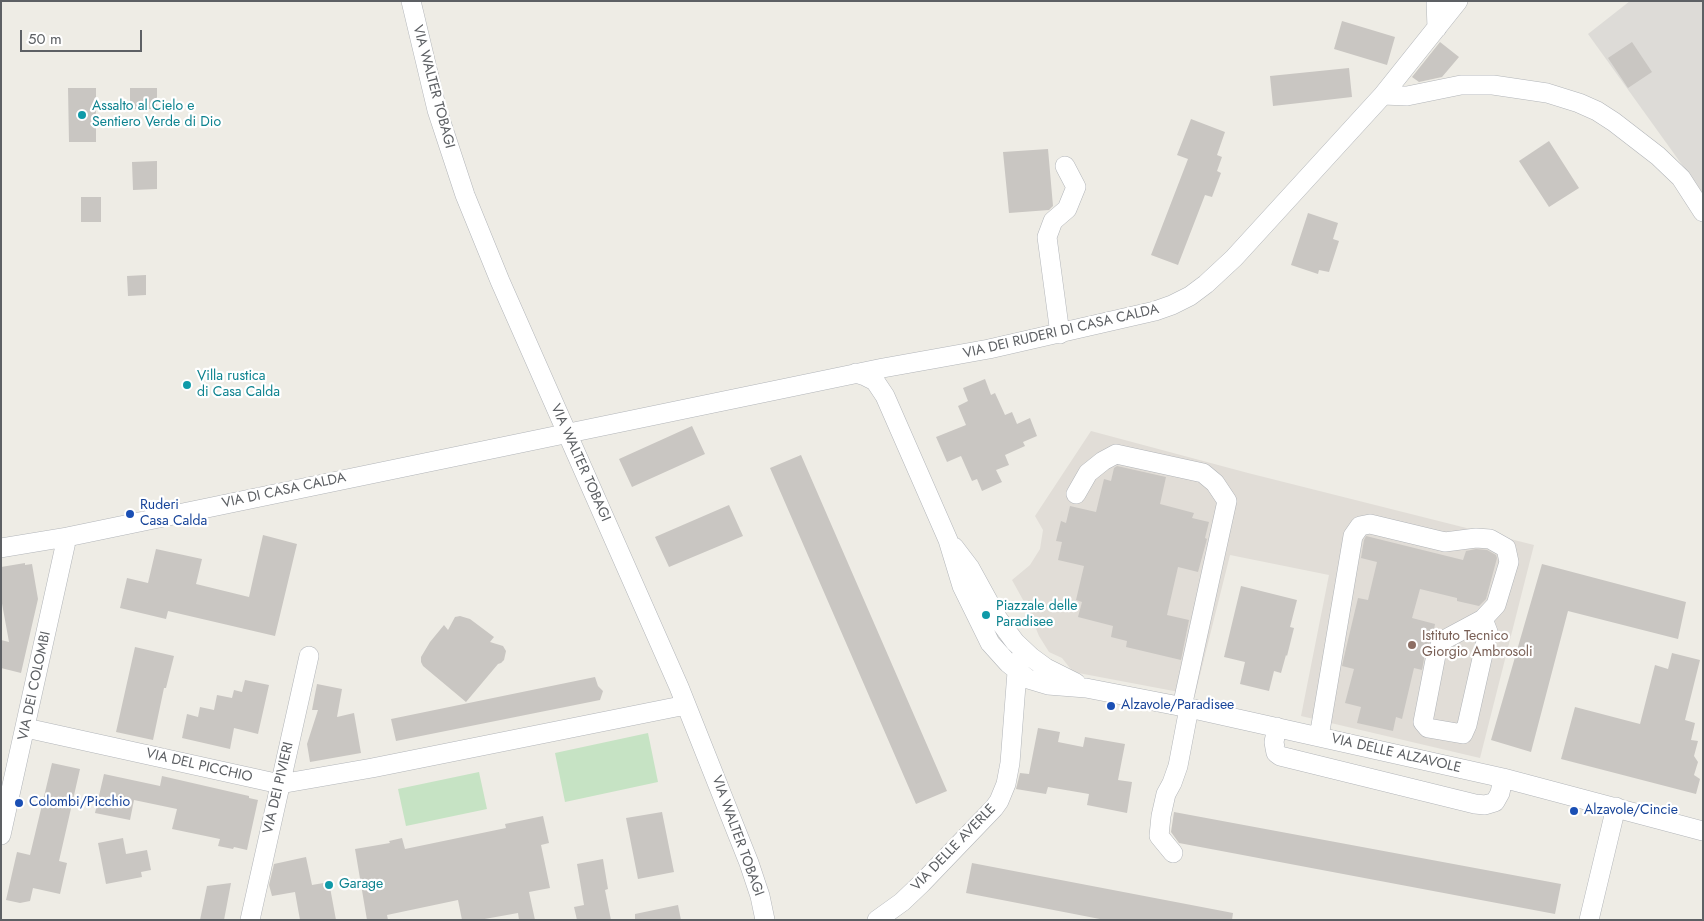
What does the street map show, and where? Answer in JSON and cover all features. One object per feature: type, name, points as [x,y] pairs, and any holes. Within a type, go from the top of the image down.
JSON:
[{"type":"street","name":"VIA WALTER TOBAGI","points":[[411,1],[433,96],[465,195],[500,281],[686,705],[749,864],[760,896],[764,920]]},
{"type":"street","points":[[1436,1],[1437,28]]},
{"type":"street","name":"VIA DEI RUDERI DI CASA CALDA","points":[[568,433],[856,373],[1060,334],[1164,309],[1180,302],[1226,266],[1383,95],[1458,1]]},
{"type":"street","points":[[1383,95],[1415,95],[1461,86],[1484,84],[1536,91],[1568,99],[1604,116],[1658,156],[1681,178],[1703,212]]},
{"type":"street","points":[[1060,334],[1047,237],[1053,221],[1067,209],[1076,187],[1065,166]]},
{"type":"street","points":[[856,373],[871,378],[883,391],[948,540],[962,586],[990,643],[999,655],[1018,672],[1040,684],[1086,688]]},
{"type":"street","name":"VIA DI CASA CALDA","points":[[1,548],[68,537],[568,433]]},
{"type":"street","points":[[1076,494],[1088,472],[1116,454],[1203,472],[1215,483],[1227,501],[1186,707],[1178,766],[1166,794],[1161,816],[1159,836],[1173,853]]},
{"type":"street","points":[[1318,736],[1353,536],[1360,526],[1370,524],[1445,542],[1476,538],[1490,539],[1506,548],[1509,562],[1496,605],[1482,619],[1442,641],[1436,655],[1423,722],[1428,728],[1463,734],[1467,724],[1488,632],[1482,619]]},
{"type":"street","name":"VIA DEI COLOMBI","points":[[1,835],[68,537]]},
{"type":"street","points":[[948,540],[970,568],[1004,629],[1023,650],[1052,672],[1086,688]]},
{"type":"street","name":"VIA DELLE AVERLE","points":[[876,920],[902,902],[999,801],[1006,784],[1010,763],[1018,672],[1023,650]]},
{"type":"street","name":"VIA DEI PIVIERI","points":[[250,920],[309,656]]},
{"type":"street","name":"VIA DELLE ALZAVOLE","points":[[1086,688],[1186,707],[1503,778],[1703,831]]},
{"type":"street","name":"VIA DEL PICCHIO","points":[[26,728],[280,784],[372,768],[686,705]]},
{"type":"street","points":[[1277,727],[1274,742],[1276,753],[1280,756],[1475,804],[1485,805],[1495,802],[1500,793],[1503,778]]},
{"type":"street","points":[[1589,920],[1616,808]]},
{"type":"shaded area","points":[[1630,1],[1703,1],[1703,194],[1588,34]]},
{"type":"shaded area","points":[[1091,431],[1248,473],[1534,545],[1480,758],[1301,716],[1329,575],[1230,555],[1195,695],[1073,672],[1062,658],[1049,652],[1039,636],[1028,609],[1012,580],[1030,565],[1040,549],[1043,530],[1035,516]]},
{"type":"green space","points":[[648,733],[658,782],[565,802],[555,753]]},
{"type":"green space","points":[[479,772],[487,809],[406,826],[398,789]]},
{"type":"building","points":[[1342,21],[1395,37],[1387,65],[1334,49]]},
{"type":"building","points":[[1440,42],[1459,57],[1442,77],[1419,82],[1412,77]]},
{"type":"building","points":[[1632,42],[1652,72],[1628,88],[1608,58]]},
{"type":"building","points":[[1349,68],[1352,97],[1273,106],[1270,76]]},
{"type":"building","name":"Assalto al Cielo e Sentiero Verde di Dio","points":[[68,88],[96,88],[96,142],[69,142]]},
{"type":"building","points":[[130,88],[157,88],[157,109],[130,109]]},
{"type":"building","points":[[1191,119],[1225,132],[1217,155],[1222,157],[1217,171],[1221,173],[1212,197],[1205,195],[1178,265],[1151,255],[1188,159],[1177,155]]},
{"type":"building","points":[[1549,141],[1579,188],[1549,207],[1519,161]]},
{"type":"building","points":[[1048,149],[1053,206],[1049,210],[1009,213],[1003,152]]},
{"type":"building","points":[[157,161],[157,189],[133,190],[132,162]]},
{"type":"building","points":[[81,197],[101,197],[101,222],[81,222]]},
{"type":"building","points":[[1308,213],[1338,223],[1333,239],[1339,241],[1329,272],[1319,270],[1318,274],[1291,265]]},
{"type":"building","points":[[146,275],[146,295],[128,296],[127,276]]},
{"type":"building","points":[[985,379],[991,395],[995,393],[1005,415],[1012,412],[1017,424],[1030,418],[1037,436],[1023,442],[1025,446],[1005,455],[1009,465],[996,470],[1002,482],[982,491],[977,479],[972,481],[961,456],[947,462],[936,437],[966,425],[958,406],[968,401],[963,388]]},
{"type":"building","points":[[692,426],[705,454],[632,487],[619,459]]},
{"type":"building","points":[[801,455],[947,791],[916,804],[770,468]]},
{"type":"building","points":[[1117,466],[1166,477],[1160,504],[1194,513],[1192,518],[1209,522],[1205,538],[1207,539],[1198,572],[1178,567],[1167,615],[1189,620],[1181,660],[1126,647],[1127,641],[1111,637],[1113,626],[1078,617],[1082,602],[1076,600],[1084,566],[1058,560],[1062,542],[1056,541],[1061,521],[1066,523],[1070,506],[1096,512],[1104,479],[1111,481],[1114,468]]},
{"type":"building","points":[[729,505],[743,536],[669,567],[655,537]]},
{"type":"building","points":[[263,535],[297,544],[275,636],[168,611],[166,619],[120,608],[127,578],[148,583],[156,549],[202,559],[196,584],[249,597]]},
{"type":"building","points":[[1366,536],[1463,560],[1466,551],[1476,549],[1487,550],[1496,555],[1497,558],[1486,599],[1479,606],[1457,601],[1457,598],[1420,589],[1412,618],[1435,624],[1433,635],[1425,653],[1422,670],[1414,668],[1402,719],[1396,717],[1393,731],[1357,723],[1361,707],[1345,703],[1354,669],[1342,666],[1344,657],[1358,598],[1368,600],[1377,562],[1361,558]]},
{"type":"building","points":[[25,563],[25,565],[32,564],[38,599],[21,673],[1,668],[1,640],[9,642],[1,598],[1,567]]},
{"type":"building","points":[[1542,564],[1686,602],[1678,639],[1568,611],[1531,752],[1491,740]]},
{"type":"building","points":[[1241,586],[1297,600],[1290,627],[1294,628],[1287,656],[1281,673],[1274,671],[1269,691],[1240,684],[1245,662],[1224,657]]},
{"type":"building","points":[[460,616],[470,619],[494,637],[490,642],[503,646],[506,651],[504,660],[498,664],[466,702],[423,666],[421,662],[421,657],[430,642],[444,625],[448,630],[455,617]]},
{"type":"building","points":[[135,647],[174,656],[166,688],[164,688],[153,740],[116,732]]},
{"type":"building","points":[[1672,653],[1700,660],[1685,720],[1695,723],[1691,740],[1698,741],[1694,756],[1698,762],[1694,775],[1700,779],[1696,794],[1561,759],[1575,707],[1640,724],[1655,665],[1668,669]]},
{"type":"building","points":[[595,677],[598,686],[603,691],[600,700],[396,741],[391,719]]},
{"type":"building","points":[[245,680],[269,685],[258,734],[234,728],[230,749],[182,738],[187,714],[198,717],[200,707],[214,710],[217,695],[232,698],[234,690],[242,692]]},
{"type":"building","points":[[317,684],[342,689],[337,717],[354,713],[361,753],[310,762],[307,744],[318,710],[312,710]]},
{"type":"building","points":[[1038,728],[1060,732],[1058,742],[1083,747],[1085,737],[1125,744],[1118,780],[1132,782],[1127,813],[1087,805],[1089,794],[1048,787],[1046,794],[1016,789],[1020,773],[1029,774]]},
{"type":"building","points":[[52,763],[80,769],[59,861],[67,863],[60,894],[33,888],[30,901],[20,903],[6,900],[17,852],[30,855]]},
{"type":"building","points":[[104,774],[160,786],[162,776],[249,796],[249,798],[258,800],[247,850],[218,846],[220,839],[172,829],[177,809],[134,800],[130,820],[95,813]]},
{"type":"building","points":[[662,812],[674,872],[638,879],[626,818]]},
{"type":"building","points":[[1174,812],[1561,884],[1555,914],[1179,843],[1171,832]]},
{"type":"building","points":[[543,816],[549,843],[541,845],[550,888],[529,892],[535,920],[519,920],[518,913],[479,920],[462,920],[458,900],[387,915],[388,920],[367,920],[355,849],[390,843],[389,841],[402,838],[405,849],[506,828],[505,824]]},
{"type":"building","points":[[123,838],[126,854],[147,850],[151,870],[141,872],[142,877],[106,884],[98,843]]},
{"type":"building","points":[[306,857],[312,885],[329,882],[336,920],[300,920],[295,892],[272,896],[269,885],[274,864]]},
{"type":"building","points":[[603,859],[608,889],[605,890],[611,920],[577,920],[574,907],[584,905],[577,864]]},
{"type":"building","points":[[972,863],[1233,913],[1232,920],[1105,920],[966,893]]},
{"type":"building","points":[[231,883],[224,920],[200,920],[207,886]]},
{"type":"building","points":[[678,905],[681,920],[635,920],[635,914]]},
{"type":"place","name":"Assalto al Cielo e Sentiero Verde di Dio","points":[[82,115]]},
{"type":"place","name":"Villa rustica di Casa Calda","points":[[187,385]]},
{"type":"place","name":"Ruderi Casa Calda","points":[[130,514]]},
{"type":"place","name":"Piazzale delle Paradisee","points":[[986,615]]},
{"type":"place","name":"Istituto Tecnico Giorgio Ambrosoli","points":[[1412,645]]},
{"type":"place","name":"Alzavole/Paradisee","points":[[1111,706]]},
{"type":"place","name":"Colombi/Picchio","points":[[19,803]]},
{"type":"place","name":"Alzavole/Cincie","points":[[1574,811]]},
{"type":"place","name":"Garage","points":[[329,885]]}]
